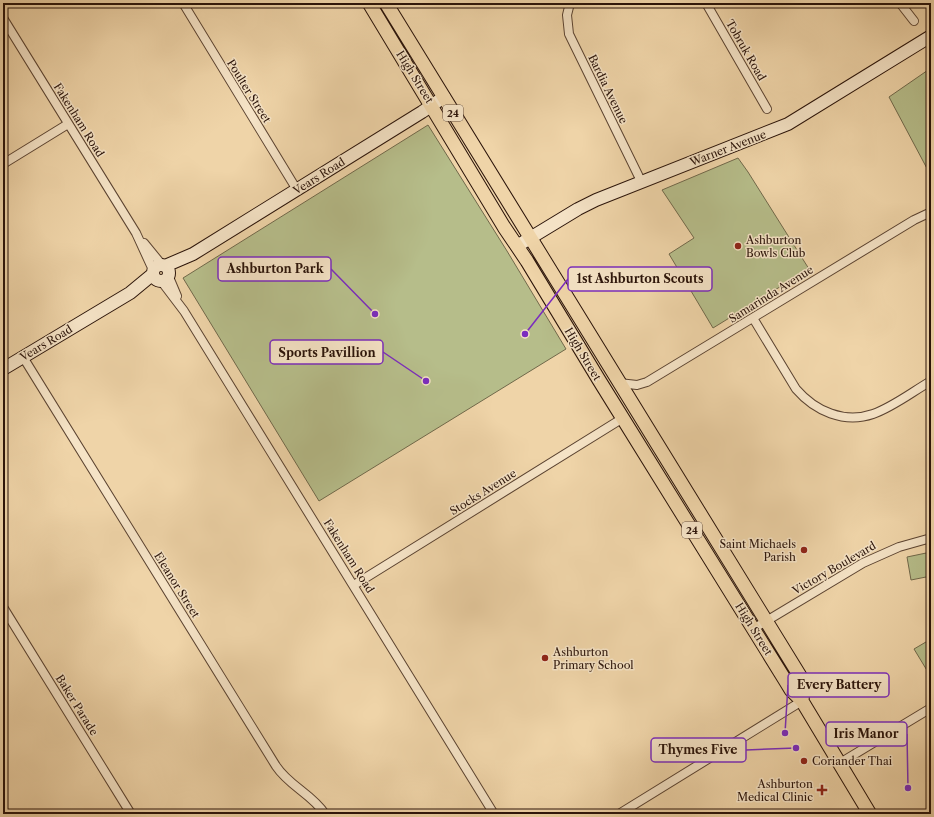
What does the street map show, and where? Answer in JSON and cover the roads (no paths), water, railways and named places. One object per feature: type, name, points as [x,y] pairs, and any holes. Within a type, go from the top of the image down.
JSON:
[{"type":"main road","name":"High Street","points":[[369,3],[504,227],[791,690],[802,701],[870,814]]},
{"type":"main road","name":"High Street","points":[[386,3],[800,676],[803,688],[802,701]]},
{"type":"street","name":"Poulter Street","points":[[183,3],[297,190]]},
{"type":"street","name":"Bardia Avenue","points":[[570,3],[567,15],[567,24],[571,39],[641,181]]},
{"type":"street","name":"Tobruk Road","points":[[706,3],[767,108]]},
{"type":"street","points":[[900,3],[914,21]]},
{"type":"street","name":"Fakenham Road","points":[[3,18],[494,814]]},
{"type":"street","name":"Warner Avenue","points":[[517,246],[584,205],[641,181],[788,124],[931,36]]},
{"type":"street","name":"Vears Road","points":[[3,369],[162,274],[432,106],[444,97]]},
{"type":"street","points":[[3,164],[68,124]]},
{"type":"street","name":"Samarinda Avenue","points":[[619,383],[638,385],[647,382],[914,220],[931,212]]},
{"type":"street","points":[[753,318],[791,381],[800,393],[816,407],[834,415],[852,417],[872,414],[889,406],[931,381]]},
{"type":"street","name":"Eleanor Street","points":[[24,357],[276,766],[286,778],[318,804],[325,814]]},
{"type":"street","name":"Stocks Avenue","points":[[354,585],[623,418]]},
{"type":"street","name":"Victory Boulevard","points":[[753,629],[863,563],[899,547],[931,538]]},
{"type":"street","name":"Baker Parade","points":[[3,607],[131,814]]},
{"type":"street","points":[[619,814],[802,701]]},
{"type":"street","points":[[840,763],[931,708]]},
{"type":"place","name":"Ashburton Bowls Club","points":[[738,246]]},
{"type":"place","name":"Ashburton Park","points":[[375,314]]},
{"type":"place","name":"1st Ashburton Scouts","points":[[525,334]]},
{"type":"place","name":"Sports Pavillion","points":[[426,381]]},
{"type":"place","name":"Saint Michaels Parish","points":[[804,550]]},
{"type":"place","name":"Ashburton Primary School","points":[[545,658]]},
{"type":"place","name":"Every Battery","points":[[785,733]]},
{"type":"place","name":"Thymes Five","points":[[796,748]]},
{"type":"place","name":"Coriander Thai","points":[[804,761]]},
{"type":"place","name":"Iris Manor","points":[[908,788]]},
{"type":"place","name":"Ashburton Medical Clinic","points":[[822,790]]}]
